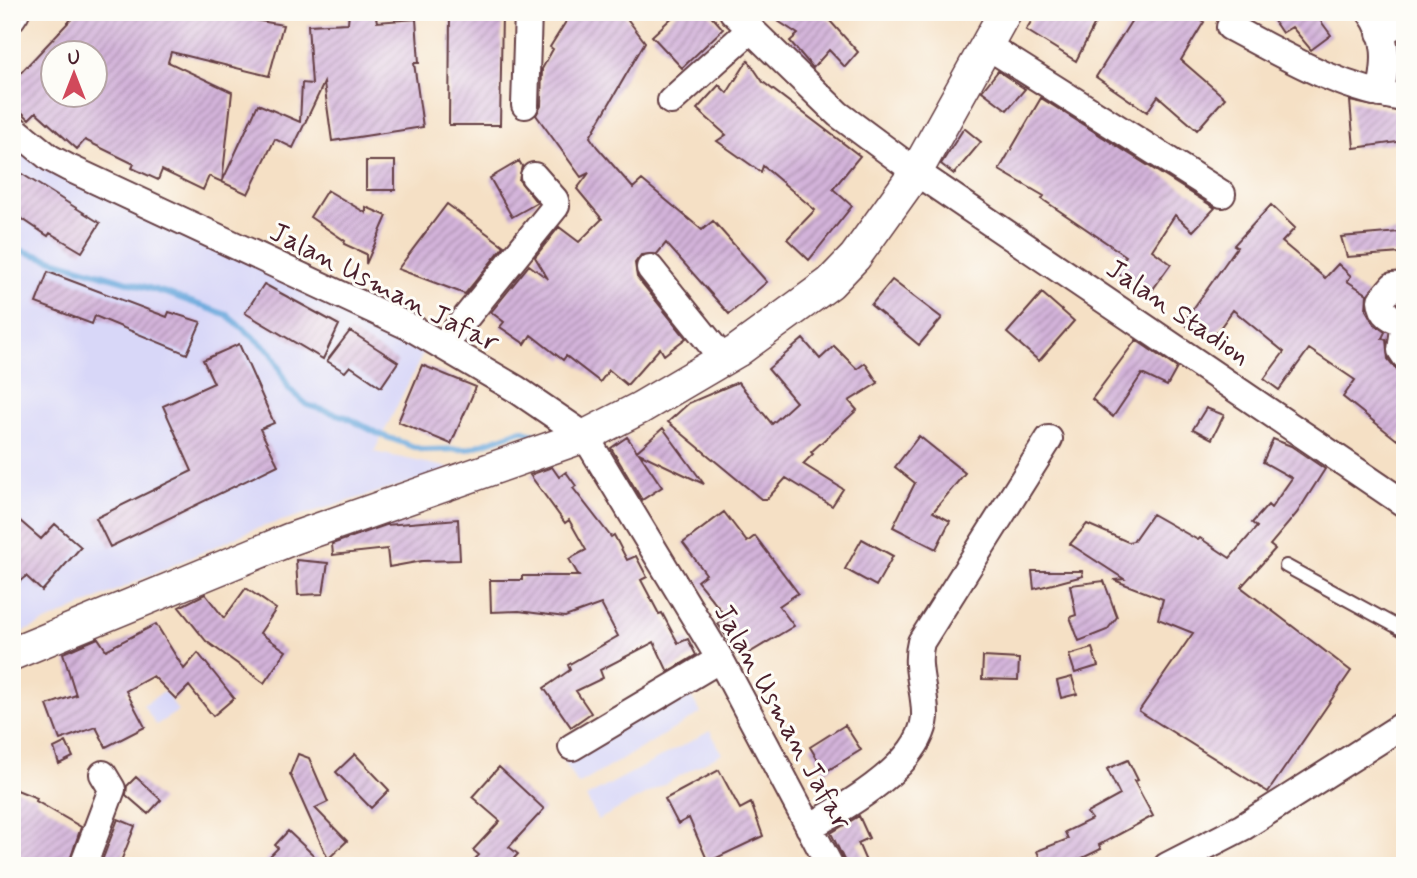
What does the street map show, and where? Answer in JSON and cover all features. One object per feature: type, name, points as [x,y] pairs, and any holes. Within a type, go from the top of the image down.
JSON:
[{"type":"street","points":[[12,18],[16,12]]},
{"type":"street","points":[[525,105],[528,12]]},
{"type":"street","points":[[12,654],[291,539],[585,436],[640,408],[723,359],[831,283],[885,219],[916,172],[1005,12]]},
{"type":"street","points":[[1230,27],[1314,71],[1392,96],[1375,22],[1405,20]]},
{"type":"street","points":[[671,101],[741,21]]},
{"type":"street","name":"Jalan Stadion","points":[[741,21],[838,114],[916,172],[1405,504]]},
{"type":"street","points":[[986,45],[1222,194]]},
{"type":"street","name":"Jalan Usman Jafar","points":[[12,127],[29,142],[69,168],[412,328],[516,389],[585,436],[720,659],[831,866]]},
{"type":"street","points":[[443,346],[556,206],[555,200],[534,176]]},
{"type":"street","points":[[650,268],[723,359]]},
{"type":"street","points":[[1405,285],[1392,285],[1381,300],[1382,309],[1389,317],[1405,322],[1401,350],[1405,356]]},
{"type":"street","points":[[809,827],[846,807],[895,768],[913,746],[923,728],[925,715],[919,673],[921,642],[1049,439]]},
{"type":"street","points":[[572,747],[720,659]]},
{"type":"street","points":[[1167,866],[1243,827],[1405,724]]},
{"type":"street","points":[[83,866],[112,789],[103,774]]},
{"type":"lane","points":[[1286,566],[1405,631]]},
{"type":"shaded area","points":[[12,136],[427,346],[374,452],[455,469],[252,530],[12,637]]},
{"type":"shaded area","points":[[685,687],[701,713],[578,785],[563,759]]},
{"type":"shaded area","points":[[165,691],[178,711],[156,725],[143,705]]},
{"type":"shaded area","points":[[710,731],[722,753],[598,820],[586,797]]},
{"type":"building","points":[[78,12],[239,12],[238,17],[283,25],[269,76],[171,52],[168,62],[232,92],[222,182],[209,176],[203,190],[162,170],[158,180],[132,168],[134,164],[85,140],[77,149],[36,112],[29,119],[12,103],[12,82],[38,54],[38,108],[108,108],[108,38],[53,38]]},
{"type":"building","points":[[349,12],[375,12],[377,22],[416,19],[419,63],[414,63],[423,127],[332,141],[324,83],[293,148],[275,139],[248,194],[222,182],[258,104],[300,122],[302,83],[312,84],[308,25],[348,23]]},
{"type":"building","points":[[572,12],[622,12],[645,42],[590,137],[597,147],[633,188],[642,180],[702,230],[713,221],[767,282],[729,314],[666,243],[657,254],[641,255],[635,263],[637,277],[686,338],[664,355],[660,348],[627,385],[609,370],[600,382],[566,356],[563,360],[531,335],[525,344],[500,327],[504,322],[491,312],[529,265],[548,279],[535,257],[559,227],[579,242],[602,219],[577,189],[589,173],[581,177],[536,115],[541,106],[542,69],[553,49],[550,47]]},
{"type":"building","points":[[678,12],[708,12],[723,29],[682,68],[652,36]]},
{"type":"building","points":[[764,12],[822,12],[858,52],[845,67],[829,50],[813,68],[790,41],[798,34]]},
{"type":"building","points":[[1037,12],[1101,12],[1076,61],[1026,30]]},
{"type":"building","points":[[1137,12],[1156,12],[1169,20],[1173,12],[1187,12],[1204,22],[1181,60],[1225,98],[1197,130],[1158,96],[1147,112],[1096,77]]},
{"type":"building","points":[[1268,12],[1314,12],[1331,35],[1311,50],[1292,27],[1282,33]]},
{"type":"building","points":[[450,13],[502,13],[500,125],[449,125]]},
{"type":"building","points":[[748,60],[763,82],[860,156],[833,189],[852,206],[809,260],[787,239],[815,210],[763,166],[761,172],[717,141],[726,135],[697,109],[719,85],[727,93]]},
{"type":"building","points":[[998,71],[1025,89],[1007,110],[982,91]]},
{"type":"building","points":[[1041,98],[1215,208],[1193,231],[1175,215],[1152,250],[1171,264],[1148,296],[1115,271],[1126,256],[1042,199],[1044,196],[999,170]]},
{"type":"building","points":[[1350,101],[1405,113],[1405,141],[1354,148]]},
{"type":"building","points":[[964,128],[981,142],[954,174],[941,164]]},
{"type":"building","points":[[366,161],[395,161],[395,190],[366,190]]},
{"type":"building","points":[[519,161],[522,166],[519,180],[537,203],[512,217],[490,178]]},
{"type":"building","points":[[22,174],[100,223],[82,252],[50,233],[48,236],[12,212],[12,188]]},
{"type":"building","points":[[327,190],[366,213],[366,207],[387,216],[366,264],[366,254],[344,244],[345,241],[310,217]]},
{"type":"building","points":[[447,204],[504,246],[465,294],[398,269]]},
{"type":"building","points":[[1271,205],[1295,228],[1282,242],[1325,278],[1338,264],[1351,276],[1347,281],[1367,294],[1366,310],[1374,324],[1385,332],[1382,338],[1386,340],[1388,359],[1397,370],[1405,372],[1405,431],[1397,440],[1343,397],[1355,380],[1309,349],[1279,390],[1264,379],[1284,352],[1233,310],[1212,339],[1205,339],[1183,323],[1237,247],[1234,245]]},
{"type":"building","points":[[1399,232],[1401,253],[1347,257],[1341,237]]},
{"type":"building","points":[[48,272],[167,317],[169,312],[201,322],[187,354],[95,316],[92,324],[36,303]]},
{"type":"building","points":[[892,280],[942,318],[919,345],[871,305]]},
{"type":"building","points":[[264,284],[339,325],[323,359],[245,313]]},
{"type":"building","points":[[1042,293],[1074,321],[1039,361],[1007,333]]},
{"type":"building","points":[[350,331],[398,362],[381,387],[350,366],[345,372],[327,361]]},
{"type":"building","points":[[803,339],[820,359],[834,346],[857,369],[865,363],[878,383],[849,401],[857,410],[811,452],[813,454],[803,464],[843,489],[832,506],[786,478],[767,499],[761,499],[668,422],[689,403],[738,382],[772,424],[796,402],[768,369]]},
{"type":"building","points":[[1136,340],[1177,368],[1167,386],[1142,374],[1113,417],[1092,399]]},
{"type":"building","points":[[239,344],[274,423],[260,429],[278,465],[110,547],[96,518],[192,471],[163,406],[214,383],[203,360]]},
{"type":"building","points":[[422,365],[476,387],[451,444],[398,422]]},
{"type":"building","points":[[1206,408],[1224,415],[1212,439],[1193,429]]},
{"type":"building","points":[[663,428],[704,484],[639,453],[662,487],[642,500],[611,448],[627,437],[637,451]]},
{"type":"building","points":[[919,436],[965,473],[933,512],[950,521],[936,549],[893,527],[915,483],[895,467]]},
{"type":"building","points":[[1273,439],[1291,446],[1325,469],[1297,513],[1270,545],[1275,549],[1241,587],[1351,671],[1268,792],[1139,711],[1193,633],[1158,619],[1163,599],[1114,580],[1124,579],[1070,544],[1087,524],[1128,542],[1133,541],[1152,514],[1198,540],[1200,538],[1230,558],[1257,527],[1252,523],[1268,505],[1271,508],[1292,478],[1263,462]]},
{"type":"building","points":[[552,467],[559,477],[566,472],[576,486],[573,488],[611,537],[614,535],[627,560],[636,556],[647,577],[641,580],[659,614],[662,613],[678,643],[688,639],[696,655],[668,672],[654,642],[600,670],[603,678],[576,691],[591,713],[571,727],[544,688],[570,670],[568,665],[618,636],[601,604],[565,617],[519,611],[491,612],[490,580],[522,580],[522,576],[579,576],[569,559],[586,550],[569,520],[565,523],[530,475]]},
{"type":"building","points":[[724,512],[747,542],[755,536],[798,593],[779,606],[794,626],[741,658],[718,624],[727,618],[697,581],[706,574],[683,543]]},
{"type":"building","points":[[12,514],[41,539],[55,524],[81,547],[42,591],[26,576],[12,588]]},
{"type":"building","points":[[458,519],[460,560],[422,561],[389,567],[387,549],[333,555],[332,544],[386,525]]},
{"type":"building","points":[[862,539],[893,556],[876,586],[845,569]]},
{"type":"building","points":[[296,560],[328,563],[323,594],[298,595]]},
{"type":"building","points":[[1032,571],[1082,571],[1083,576],[1034,589]]},
{"type":"building","points":[[1104,581],[1117,617],[1107,630],[1079,641],[1070,617],[1076,615],[1070,585]]},
{"type":"building","points":[[246,588],[276,609],[260,633],[286,651],[264,683],[206,641],[179,607],[205,594],[224,618]]},
{"type":"building","points":[[156,624],[184,669],[198,653],[234,698],[213,716],[189,686],[176,699],[153,676],[126,691],[145,727],[106,747],[96,727],[60,740],[47,705],[76,695],[63,653],[98,638],[106,650]]},
{"type":"building","points":[[1092,648],[1098,666],[1075,673],[1069,655]]},
{"type":"building","points":[[983,657],[1019,659],[1018,680],[982,679]]},
{"type":"building","points":[[1072,677],[1077,694],[1061,698],[1057,681]]},
{"type":"building","points":[[845,725],[861,750],[825,772],[810,747]]},
{"type":"building","points":[[66,742],[73,757],[59,764],[54,748]]},
{"type":"building","points":[[298,754],[309,758],[328,802],[315,808],[347,841],[328,859],[290,774]]},
{"type":"building","points":[[355,754],[389,790],[371,808],[336,772]]},
{"type":"building","points":[[1128,760],[1138,780],[1134,781],[1153,816],[1099,845],[1101,849],[1066,866],[1043,866],[1037,851],[1068,839],[1065,832],[1092,819],[1087,813],[1120,795],[1107,769]]},
{"type":"building","points":[[499,767],[544,809],[509,847],[518,854],[507,866],[468,866],[479,855],[473,850],[500,821],[472,797]]},
{"type":"building","points":[[719,770],[740,809],[751,803],[763,836],[708,862],[689,818],[678,824],[665,799]]},
{"type":"building","points":[[136,777],[161,800],[148,814],[126,795],[127,786]]},
{"type":"building","points":[[12,788],[37,798],[36,801],[81,827],[68,866],[12,866]]},
{"type":"building","points":[[859,816],[869,838],[858,843],[868,866],[847,866],[831,833]]},
{"type":"building","points":[[118,819],[135,826],[119,866],[100,866]]},
{"type":"building","points":[[288,831],[325,866],[260,866],[278,848],[275,845]]},
{"type":"waterway","points":[[12,248],[169,294],[227,315],[272,353],[289,389],[307,405],[346,417],[381,435],[423,450],[468,449],[522,430],[544,438]]}]
